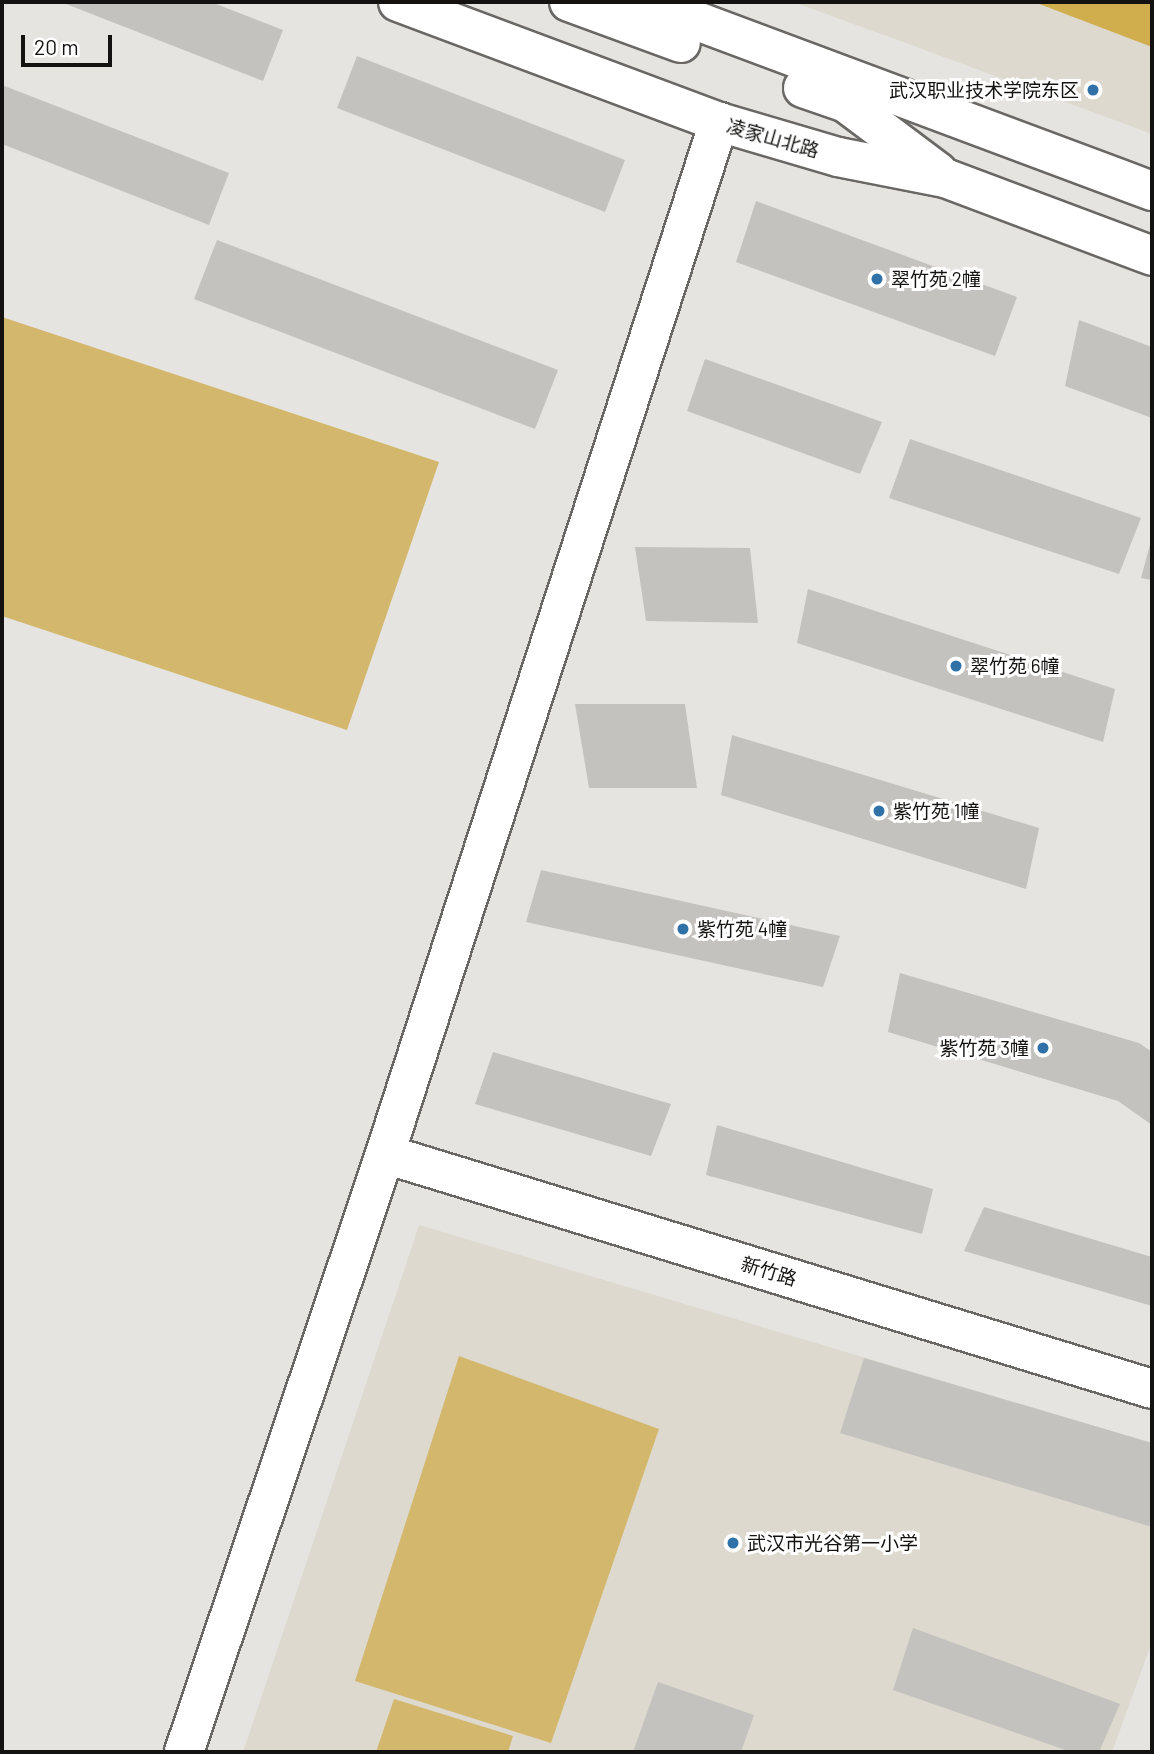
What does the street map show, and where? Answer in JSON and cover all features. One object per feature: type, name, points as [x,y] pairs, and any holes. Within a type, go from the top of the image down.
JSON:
[{"type":"main road","name":"凌家山北路","points":[[398,2],[719,122],[838,157],[945,178],[1152,256]]},
{"type":"main road","points":[[569,2],[846,103],[945,178]]},
{"type":"main road","points":[[646,2],[1152,191]]},
{"type":"main road","points":[[184,1752],[385,1154],[719,122]]},
{"type":"main road","name":"新竹路","points":[[385,1154],[1152,1389]]},
{"type":"shaded area","name":"武汉职业技术学院东区","points":[[793,2],[1152,2],[1152,134],[914,46]]},
{"type":"shaded area","points":[[1034,2],[1152,2],[1152,47]]},
{"type":"shaded area","points":[[2,317],[439,462],[347,730],[2,616]]},
{"type":"shaded area","name":"武汉市光谷第一小学","points":[[419,1225],[1152,1443],[1152,1642],[1112,1752],[243,1752]]},
{"type":"shaded area","points":[[459,1356],[659,1429],[551,1743],[355,1681]]},
{"type":"shaded area","points":[[394,1699],[513,1736],[508,1752],[376,1752]]},
{"type":"building","points":[[61,2],[211,2],[283,30],[263,81]]},
{"type":"building","points":[[357,56],[625,160],[605,212],[337,108]]},
{"type":"building","points":[[2,85],[229,173],[209,225],[2,144]]},
{"type":"building","name":"翠竹苑 2幢","points":[[756,201],[1017,297],[995,356],[736,262]]},
{"type":"building","points":[[217,240],[558,370],[535,429],[194,299]]},
{"type":"building","points":[[1079,320],[1152,347],[1152,418],[1065,386]]},
{"type":"building","points":[[705,359],[882,422],[860,474],[687,411]]},
{"type":"building","points":[[910,439],[1141,518],[1119,574],[889,498]]},
{"type":"building","points":[[1152,541],[1152,580],[1141,578]]},
{"type":"building","points":[[635,547],[750,548],[758,623],[646,621]]},
{"type":"building","name":"翠竹苑 6幢","points":[[808,589],[1115,689],[1103,742],[797,643]]},
{"type":"building","points":[[575,704],[685,704],[697,788],[589,788]]},
{"type":"building","name":"紫竹苑 1幢","points":[[732,735],[1039,828],[1026,889],[721,795]]},
{"type":"building","name":"紫竹苑 4幢","points":[[541,870],[840,936],[823,987],[526,922]]},
{"type":"building","name":"紫竹苑 3幢","points":[[900,973],[1139,1043],[1152,1052],[1152,1125],[1118,1101],[888,1032]]},
{"type":"building","points":[[493,1052],[671,1104],[651,1156],[475,1104]]},
{"type":"building","points":[[717,1125],[933,1189],[922,1234],[706,1175]]},
{"type":"building","points":[[984,1207],[1152,1257],[1152,1306],[964,1251]]},
{"type":"building","points":[[864,1358],[1152,1443],[1152,1527],[840,1433]]},
{"type":"building","points":[[913,1628],[1120,1704],[1099,1752],[1071,1752],[893,1690]]},
{"type":"building","points":[[658,1682],[754,1715],[741,1752],[633,1752]]},
{"type":"place","name":"武汉职业技术学院东区","points":[[1093,90]]},
{"type":"place","name":"翠竹苑 2幢","points":[[877,279]]},
{"type":"place","name":"翠竹苑 6幢","points":[[956,666]]},
{"type":"place","name":"紫竹苑 1幢","points":[[879,811]]},
{"type":"place","name":"紫竹苑 4幢","points":[[683,929]]},
{"type":"place","name":"紫竹苑 3幢","points":[[1043,1048]]},
{"type":"place","name":"武汉市光谷第一小学","points":[[733,1543]]}]
